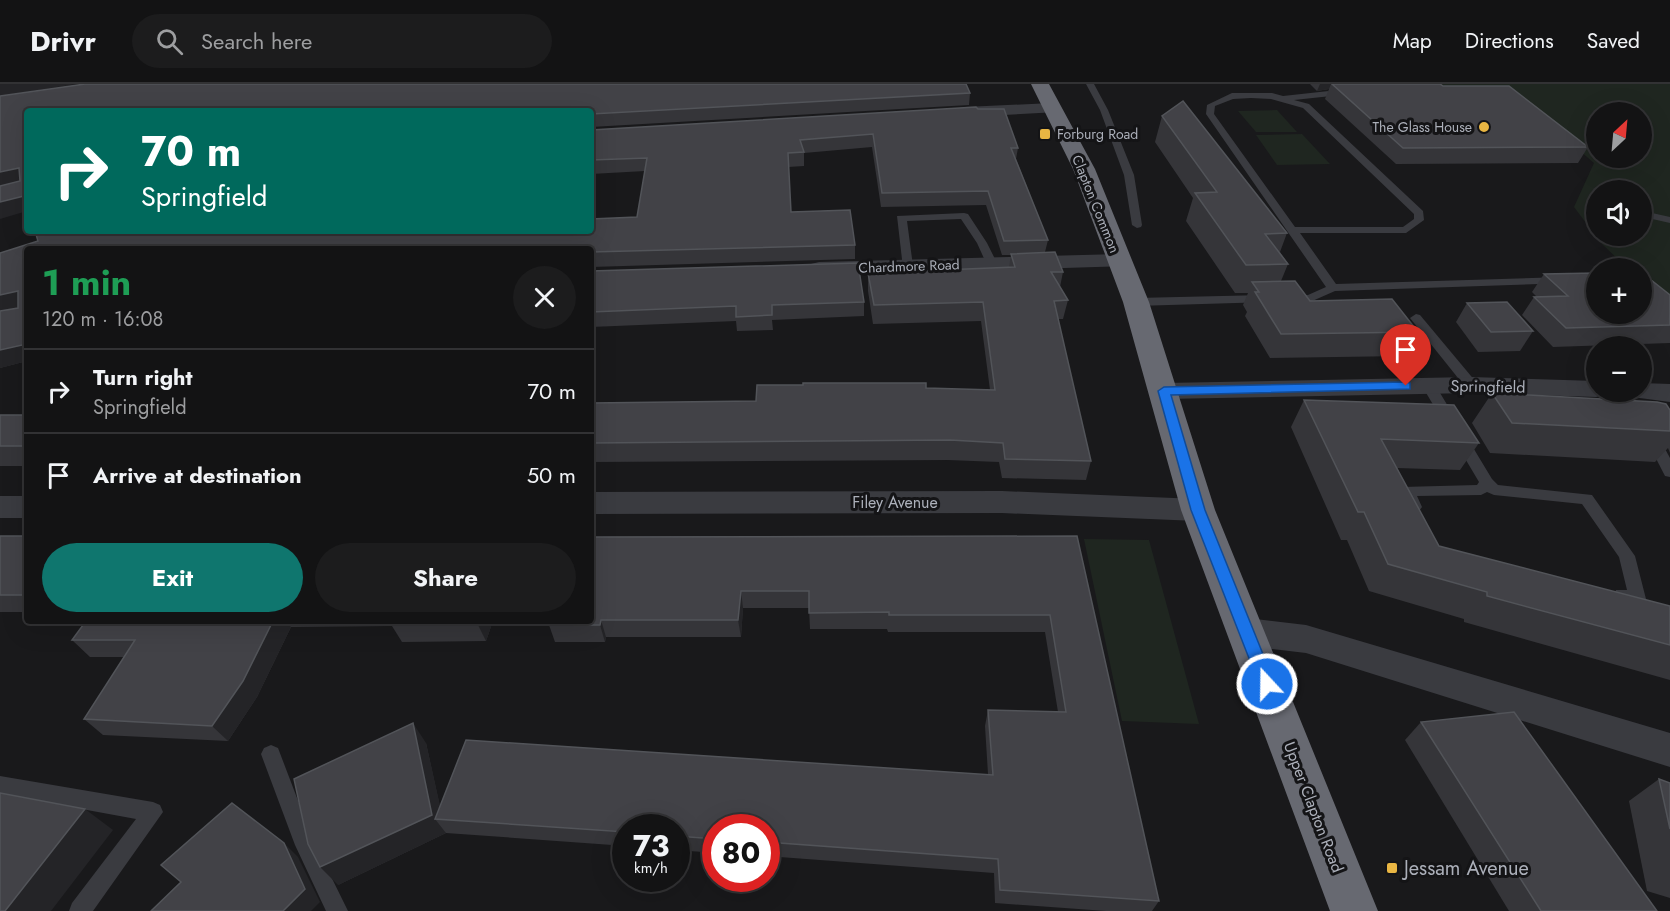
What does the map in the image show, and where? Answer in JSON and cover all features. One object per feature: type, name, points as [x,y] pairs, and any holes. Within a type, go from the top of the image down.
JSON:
[{"type":"highway","name":"Clapton Common","points":[[1040,84],[1084,169],[1120,261]]},
{"type":"highway","name":"Upper Clapton Road","points":[[1120,261],[1136,302],[1164,391],[1198,510],[1354,911]]},
{"type":"street","points":[[952,113],[1052,108]]},
{"type":"street","name":"Chardmore Road","points":[[797,269],[1120,261]]},
{"type":"street","name":"Springfield","points":[[1164,391],[1471,385],[1586,389]]},
{"type":"street","points":[[1652,397],[1670,393]]},
{"type":"street","name":"Filey Avenue","points":[[594,503],[1002,502],[1198,510]]},
{"type":"street","points":[[0,507],[24,507]]},
{"type":"street","points":[[1247,632],[1306,639],[1670,750]]},
{"type":"lane","points":[[1090,84],[1104,110],[1129,174],[1137,225]]},
{"type":"lane","points":[[1283,99],[1347,92]]},
{"type":"lane","points":[[1291,230],[1406,230],[1419,220],[1419,213],[1306,106],[1272,96],[1232,96],[1211,105],[1210,114],[1291,230],[1333,288]]},
{"type":"lane","points":[[908,266],[901,218],[964,216],[982,243],[991,263]]},
{"type":"lane","points":[[1652,216],[1670,220]]},
{"type":"lane","points":[[1136,302],[1310,298],[1333,288],[1586,279]]},
{"type":"lane","points":[[1416,318],[1471,385]]},
{"type":"lane","points":[[1429,386],[1487,483],[1494,490],[1587,499],[1627,556],[1638,599],[1604,591]]},
{"type":"lane","points":[[1648,430],[1670,472]]},
{"type":"lane","points":[[1420,524],[1407,491],[1481,490],[1487,483]]},
{"type":"lane","points":[[271,754],[305,845],[337,911]]},
{"type":"lane","points":[[0,785],[153,812],[80,911]]},
{"type":"shaded area","points":[[1424,84],[1670,84],[1670,309],[1652,292],[1652,258],[1617,258],[1604,246],[1652,246],[1652,180],[1586,180],[1592,168],[1652,168],[1652,102],[1586,102],[1586,156],[1518,98]]},
{"type":"shaded area","points":[[1277,110],[1297,132],[1256,132],[1238,111]]},
{"type":"shaded area","points":[[1302,134],[1330,164],[1277,165],[1256,135]]},
{"type":"shaded area","points":[[1586,181],[1586,223],[1574,207]]},
{"type":"shaded area","points":[[1084,539],[1149,540],[1199,724],[1122,721]]},
{"type":"building","points":[[85,84],[966,84],[970,93],[594,114],[594,108],[24,108],[24,196],[0,202],[0,186],[20,181],[19,168],[0,172],[0,96]]},
{"type":"building","points":[[1332,84],[1509,86],[1586,145],[1586,147],[1403,148]]},
{"type":"building","points":[[1183,101],[1287,233],[1265,234],[1288,264],[1246,265],[1195,193],[1217,192],[1162,116]]},
{"type":"building","points":[[976,107],[978,109],[1004,109],[1018,148],[1011,148],[1048,240],[1004,241],[988,191],[882,193],[873,134],[800,140],[804,152],[788,153],[791,212],[850,210],[855,245],[594,252],[594,246],[24,246],[24,345],[0,350],[0,311],[18,308],[18,291],[0,295],[0,253],[38,241],[36,234],[594,234],[594,219],[637,217],[647,158],[594,160],[594,130]]},
{"type":"building","points":[[1055,252],[1063,272],[1051,272],[1068,300],[1054,301],[1091,461],[1005,459],[1003,443],[950,440],[594,443],[594,403],[756,401],[757,385],[803,385],[803,383],[926,383],[926,388],[995,390],[983,302],[874,305],[868,273],[1015,267],[1011,254]]},
{"type":"building","points":[[858,263],[864,302],[772,305],[772,315],[736,317],[736,306],[594,312],[594,271]]},
{"type":"building","points":[[1586,273],[1586,324],[1652,324],[1652,281],[1670,295],[1670,325],[1566,328],[1534,297],[1568,296],[1544,274]]},
{"type":"building","points":[[1295,281],[1310,301],[1392,299],[1418,332],[1281,334],[1255,292],[1259,292],[1252,282]]},
{"type":"building","points":[[1507,302],[1533,331],[1491,332],[1467,303]]},
{"type":"building","points":[[1492,393],[1586,398],[1586,402],[1657,402],[1666,404],[1670,410],[1670,431],[1512,423]]},
{"type":"building","points":[[1304,400],[1454,405],[1479,443],[1381,439],[1439,546],[1670,606],[1670,645],[1487,596],[1487,592],[1388,564],[1364,512],[1358,512]]},
{"type":"building","points":[[0,415],[24,415],[24,446],[0,446]]},
{"type":"building","points":[[0,536],[24,536],[24,595],[0,595]]},
{"type":"building","points":[[1077,536],[1159,901],[1000,890],[998,859],[780,843],[780,814],[702,814],[702,838],[690,837],[690,814],[612,814],[612,831],[435,819],[466,740],[993,775],[988,710],[1066,712],[1050,615],[809,613],[809,591],[741,591],[738,620],[601,620],[600,625],[549,625],[594,624],[594,537]]},
{"type":"building","points":[[84,624],[272,624],[243,681],[212,726],[84,719],[135,640],[72,640]]},
{"type":"building","points":[[392,624],[478,624],[478,625]]},
{"type":"building","points":[[1514,712],[1657,911],[1541,911],[1421,722]]},
{"type":"building","points":[[413,723],[432,815],[320,867],[308,844],[294,779]]},
{"type":"building","points":[[1659,779],[1670,783],[1670,829]]},
{"type":"building","points":[[0,793],[85,809],[5,911],[0,911]]},
{"type":"building","points":[[232,803],[284,843],[305,889],[283,911],[151,911],[181,882],[161,865]]},
{"type":"place","name":"The Glass House","points":[[1484,127]]},
{"type":"place","name":"Forburg Road","points":[[1045,134]]},
{"type":"place","name":"Jessam Avenue","points":[[1392,868]]},
{"type":"route","points":[[1267,684],[1198,510],[1164,391],[1406,386]]}]
